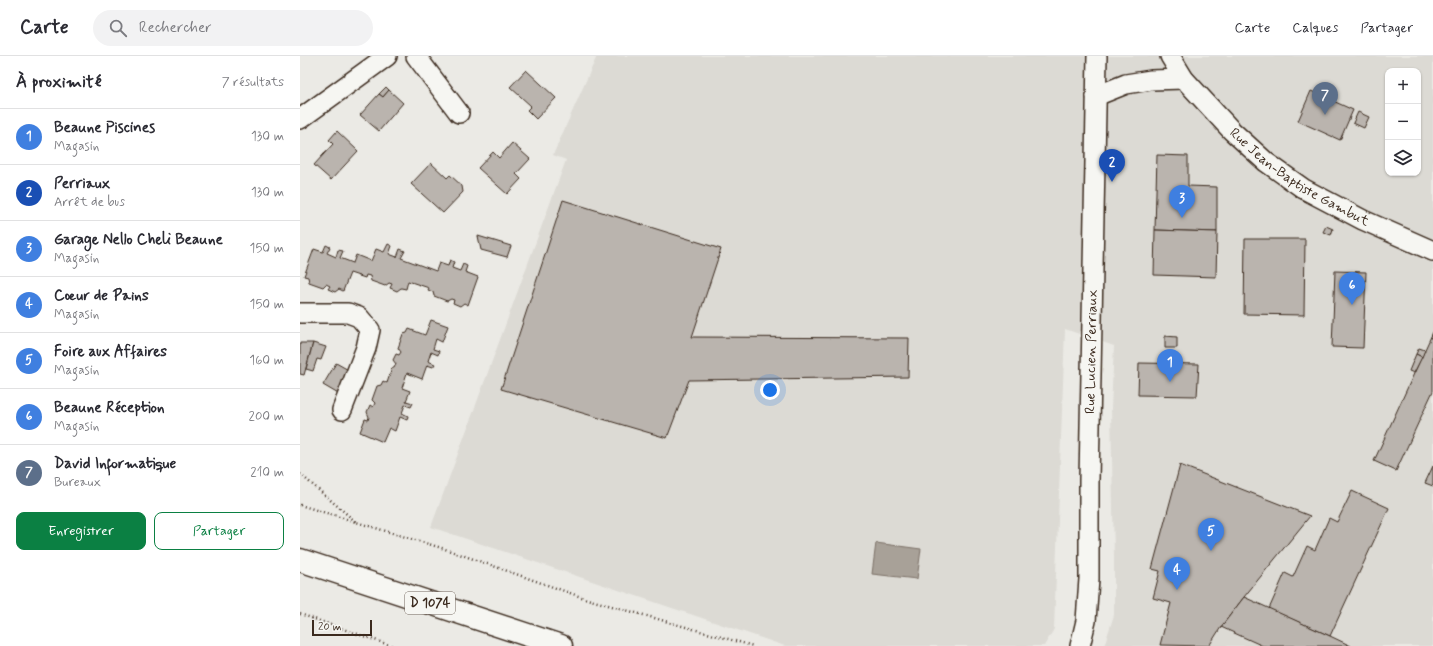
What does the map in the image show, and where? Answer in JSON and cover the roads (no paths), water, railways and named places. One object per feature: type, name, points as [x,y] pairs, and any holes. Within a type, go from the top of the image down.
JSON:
[{"type":"main road","name":"D 1074","points":[[300,560],[561,646]]},
{"type":"street","points":[[300,119],[387,56]]},
{"type":"street","points":[[416,56],[459,113]]},
{"type":"street","name":"Rue Lucien Perriaux","points":[[1080,646],[1086,621],[1089,580],[1089,480],[1097,56]]},
{"type":"street","name":"Rue Jean-Baptiste Gambut","points":[[1170,56],[1184,79],[1232,131],[1266,162],[1304,189],[1363,220],[1433,250]]},
{"type":"street","points":[[1096,96],[1126,84],[1151,80],[1184,79]]},
{"type":"street","points":[[300,314],[348,313],[359,317],[370,330],[366,348],[342,410]]},
{"type":"place","name":"David Informatique","points":[[1325,115]]},
{"type":"place","name":"Perriaux","points":[[1112,182]]},
{"type":"place","name":"Garage Nello Cheli Beaune","points":[[1182,218]]},
{"type":"place","name":"Beaune Réception","points":[[1352,305]]},
{"type":"place","name":"Beaune Piscines","points":[[1170,382]]},
{"type":"place","name":"Foire aux Affaires","points":[[1211,551]]},
{"type":"place","name":"Cœur de Pains","points":[[1177,590]]}]
